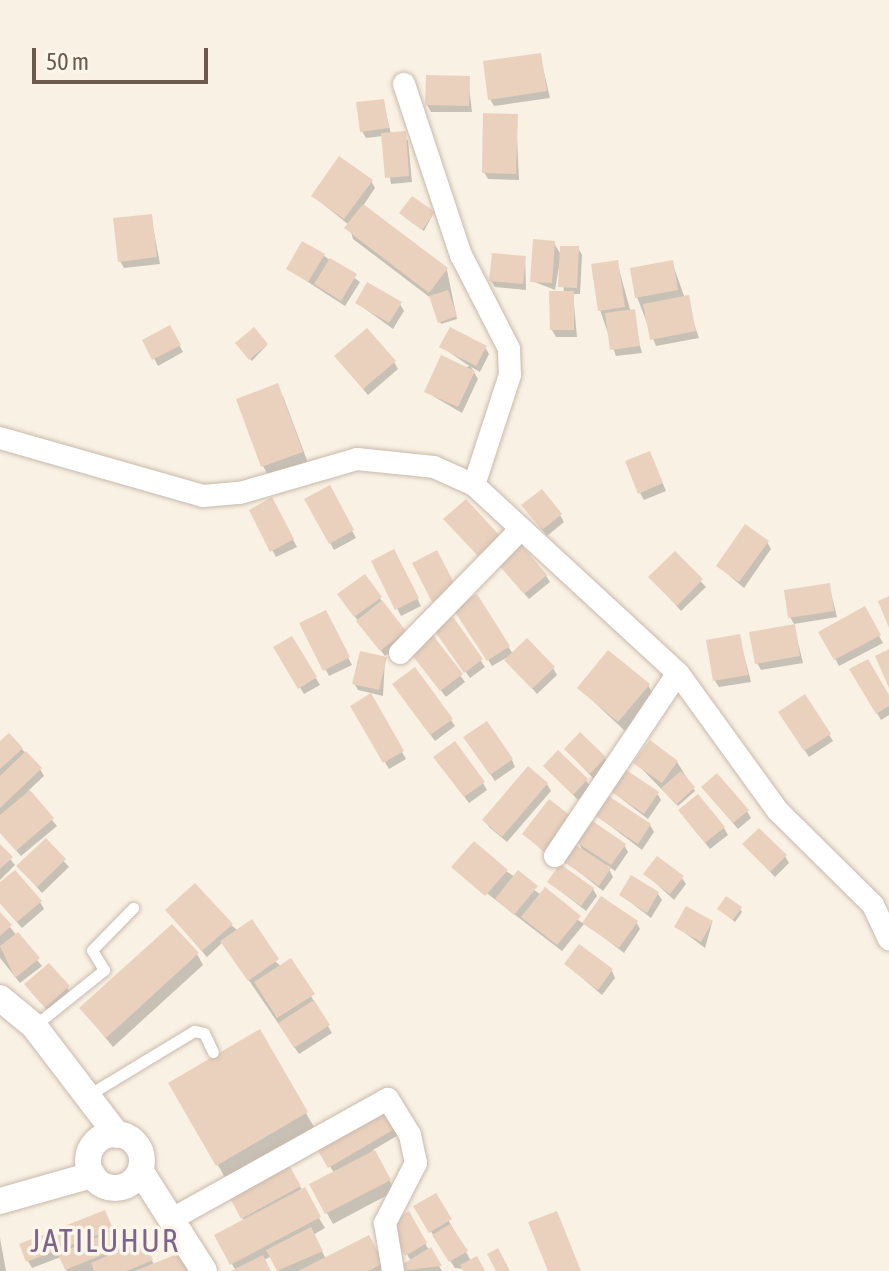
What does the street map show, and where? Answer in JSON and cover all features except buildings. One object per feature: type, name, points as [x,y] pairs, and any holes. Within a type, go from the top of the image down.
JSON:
[{"type":"street","points":[[404,84],[461,255],[509,349],[510,375],[474,485]]},
{"type":"street","points":[[0,438],[203,496],[240,493],[357,459],[434,467],[474,485],[678,673],[778,811],[873,905],[889,939]]},
{"type":"street","points":[[400,653],[521,529]]},
{"type":"street","points":[[555,856],[678,673]]},
{"type":"street","points":[[0,998],[34,1026],[90,1094],[117,1135],[138,1147],[141,1172],[204,1271]]},
{"type":"street","points":[[172,1219],[391,1100],[416,1163],[385,1223],[393,1271]]},
{"type":"street","points":[[92,1175],[92,1147],[117,1135]]},
{"type":"street","points":[[0,1201],[92,1175],[117,1188],[141,1172]]},
{"type":"lane","points":[[34,1026],[104,970],[92,950],[133,908]]},
{"type":"lane","points":[[90,1094],[194,1031],[204,1033],[213,1052]]},
{"type":"district","name":"JATILUHUR","points":[[105,1241]]}]
